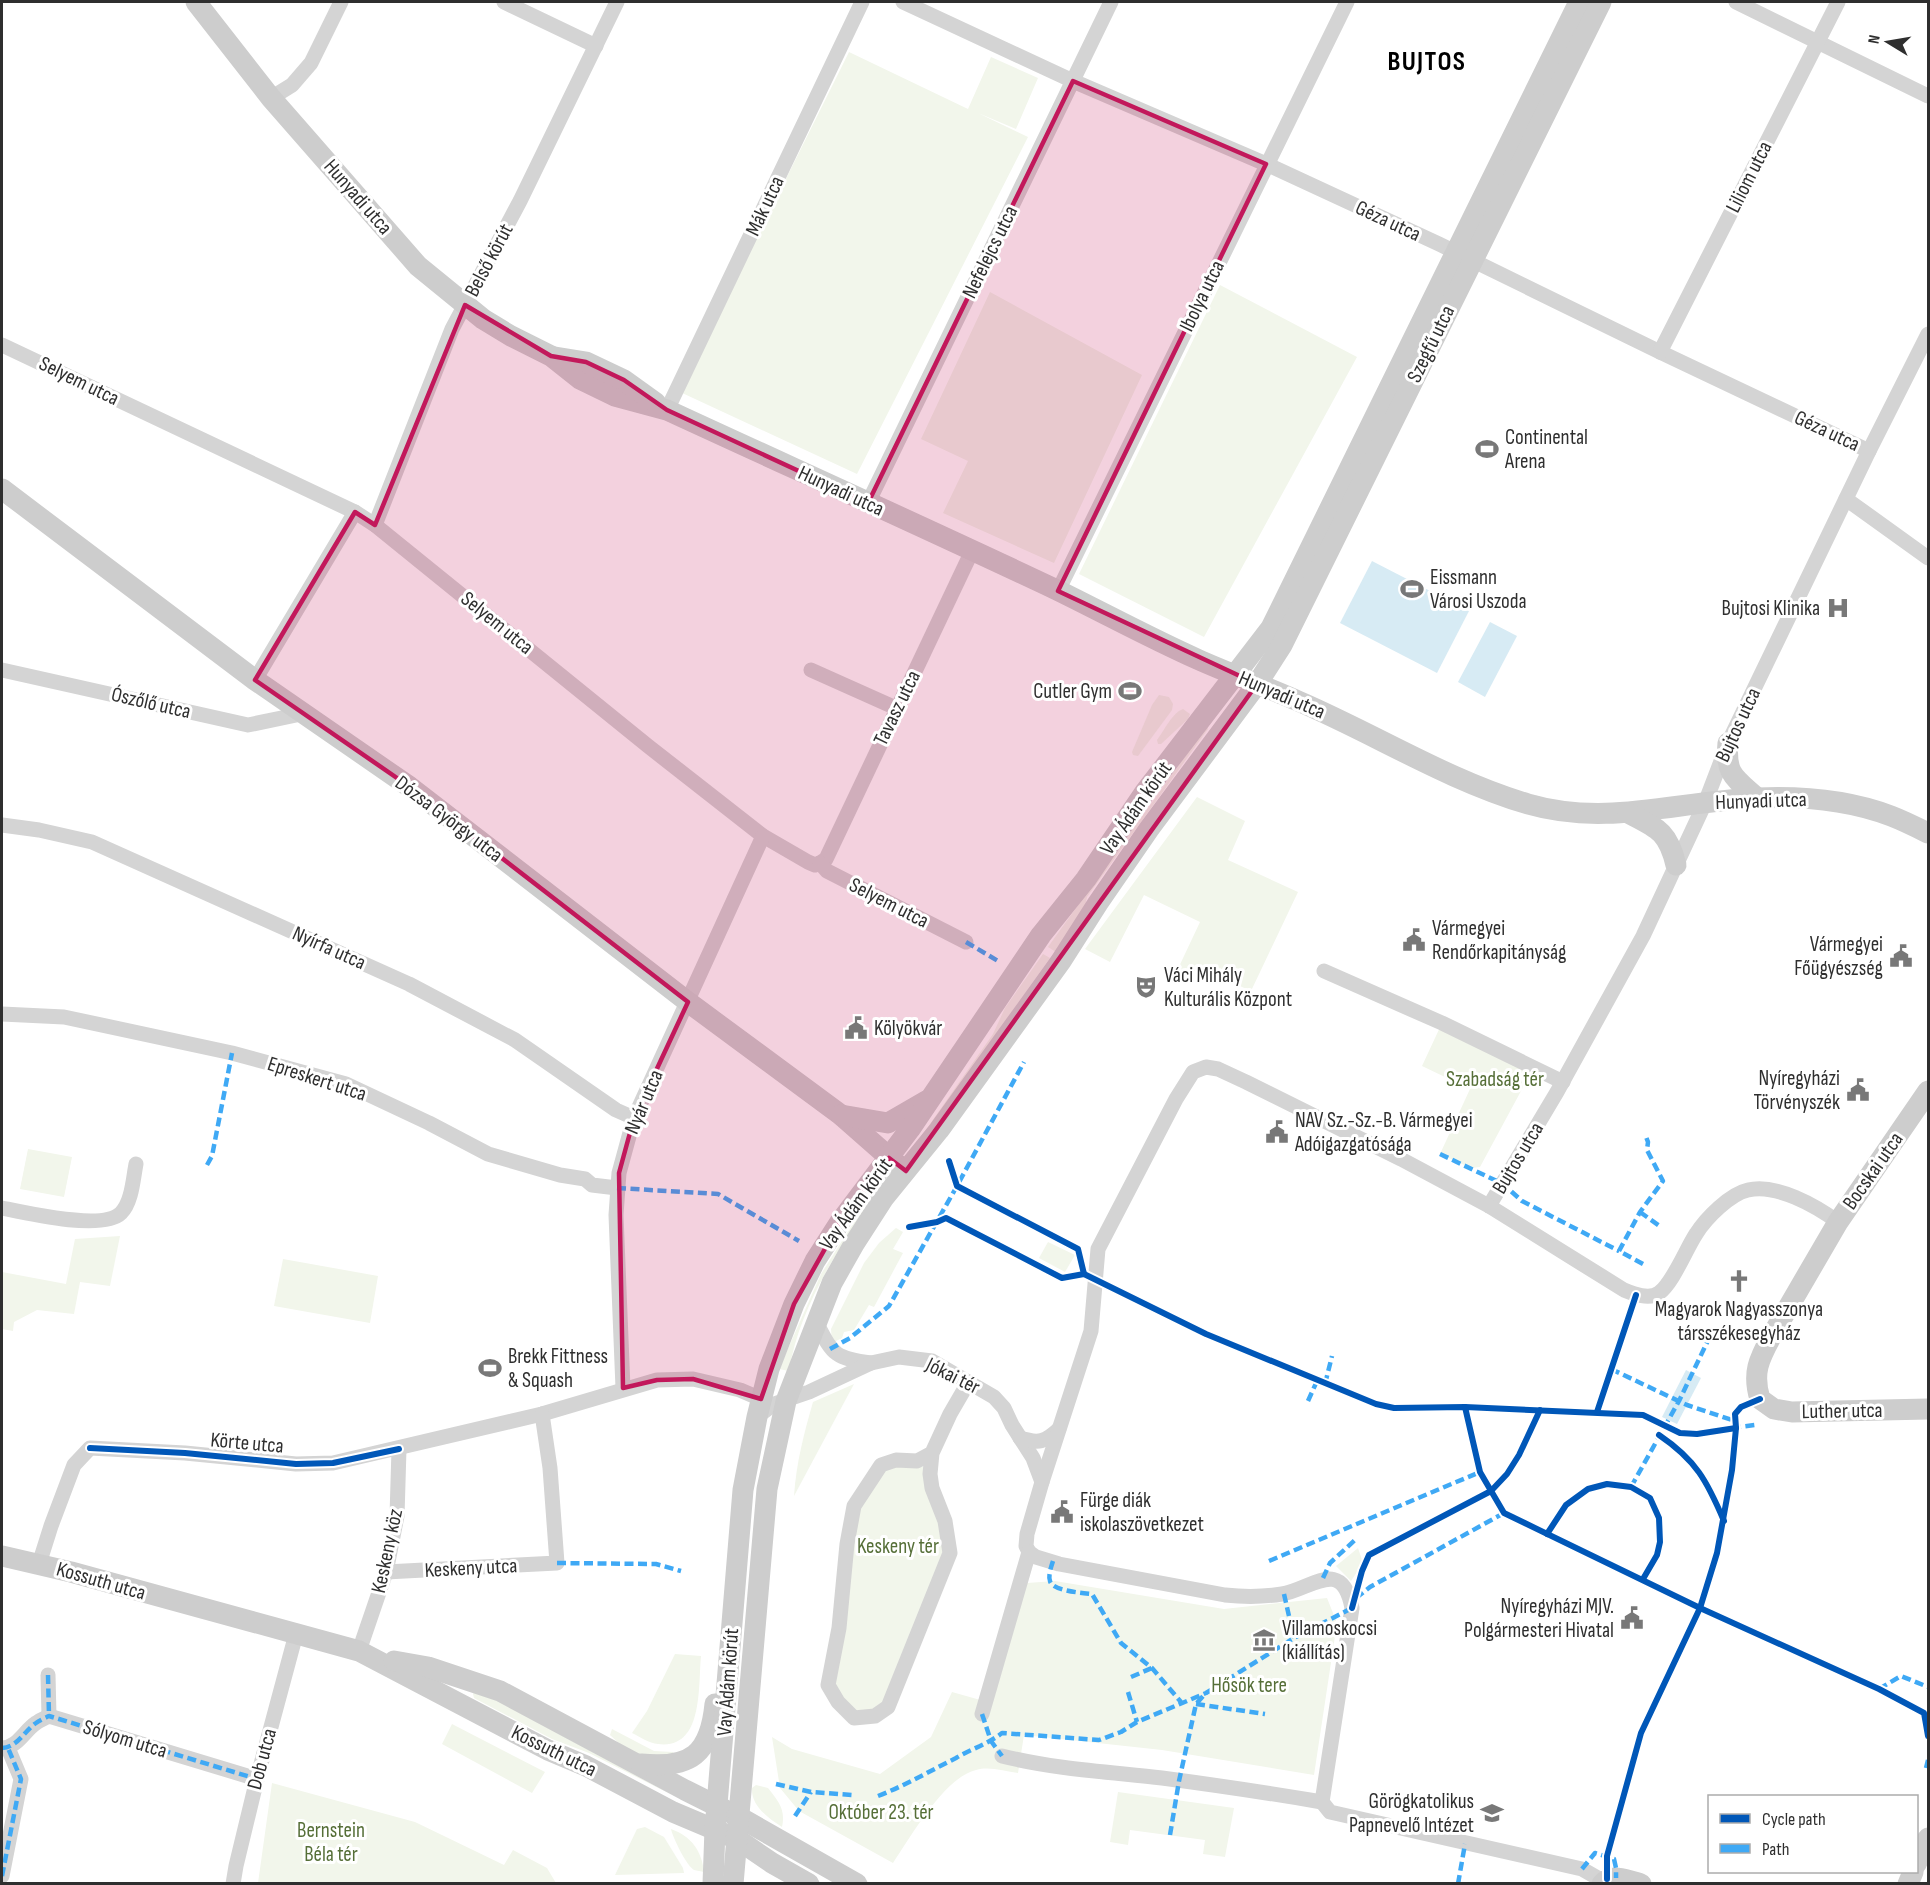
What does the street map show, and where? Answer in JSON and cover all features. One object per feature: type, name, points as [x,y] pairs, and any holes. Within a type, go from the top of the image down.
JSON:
[{"type":"street","name":"Hunyadi utca","points":[[196,2],[271,98],[418,266],[465,305],[511,336],[551,356],[580,379],[615,396],[667,410],[1058,591],[1189,655],[1300,702],[1434,767],[1492,792],[1531,805],[1582,814],[1628,813],[1757,798],[1825,800],[1890,816],[1929,833]]},
{"type":"street","points":[[271,98],[292,85],[310,63],[341,2]]},
{"type":"street","points":[[504,2],[596,46]]},
{"type":"street","name":"Belső körút","points":[[375,525],[452,329],[520,201],[617,2]]},
{"type":"street","name":"Mák utca","points":[[667,410],[862,2]]},
{"type":"street","name":"Géza utca","points":[[903,2],[1073,81],[1266,164],[1464,256],[1869,451]]},
{"type":"street","name":"Nefelejcs utca","points":[[868,503],[1111,2]]},
{"type":"street","name":"Ibolya utca","points":[[1058,591],[1347,2]]},
{"type":"street","name":"Szegfű utca","points":[[1257,684],[1282,645],[1464,256],[1579,2]]},
{"type":"street","name":"Szegfű utca","points":[[1234,675],[1271,628],[1464,256],[1601,2]]},
{"type":"street","points":[[1736,2],[1929,96]]},
{"type":"street","name":"Liliom utca","points":[[1660,352],[1838,2]]},
{"type":"street","name":"Bujtos utca","points":[[1489,1206],[1563,1082],[1643,936],[1705,803],[1728,743],[1869,451],[1929,334]]},
{"type":"street","name":"Selyem utca","points":[[2,345],[355,512],[375,525],[648,746],[764,836],[808,862],[815,865],[820,863],[827,871],[966,942]]},
{"type":"street","name":"Dózsa György utca","points":[[2,489],[301,714],[410,788],[688,1002],[841,1115],[906,1171]]},
{"type":"street","points":[[1846,499],[1929,558]]},
{"type":"street","points":[[255,680],[355,512]]},
{"type":"street","name":"Tavasz utca","points":[[820,863],[826,859],[972,551]]},
{"type":"street","name":"Ószőlő utca","points":[[2,670],[248,725],[301,714]]},
{"type":"street","points":[[811,670],[896,708]]},
{"type":"street","name":"Vay Ádám körút","points":[[713,1884],[715,1829],[743,1490],[774,1353],[815,1261],[840,1222],[934,1096],[1041,935],[1086,879],[1145,792],[1234,675]]},
{"type":"street","name":"Vay Ádám körút","points":[[733,1884],[767,1489],[786,1401],[832,1283],[883,1199],[939,1130],[1056,969],[1149,829],[1257,684]]},
{"type":"street","points":[[1728,743],[1726,762],[1731,773],[1757,798]]},
{"type":"street","points":[[1628,813],[1661,833],[1671,846],[1676,865]]},
{"type":"street","name":"Nyírfa utca","points":[[2,825],[39,830],[92,842],[409,984],[515,1040],[616,1110],[634,1118]]},
{"type":"street","name":"Nyár utca","points":[[623,1388],[616,1226],[619,1173],[634,1118],[764,836]]},
{"type":"street","points":[[1324,971],[1442,1023],[1563,1082]]},
{"type":"street","name":"Epreskert utca","points":[[2,1014],[64,1017],[232,1053],[346,1084],[488,1154],[560,1175],[585,1179],[592,1185],[617,1188]]},
{"type":"street","points":[[1322,1802],[1352,1608],[1349,1596],[1340,1583],[1323,1578],[1284,1594],[1246,1597],[1225,1595],[1059,1564],[1036,1557],[1029,1552],[1026,1546],[1027,1534],[1042,1482],[1091,1331],[1098,1249],[1176,1099],[1193,1072],[1206,1067],[1218,1070],[1401,1159],[1489,1206],[1624,1290],[1636,1295],[1647,1296],[1659,1293],[1673,1275],[1696,1233],[1713,1211],[1747,1190],[1765,1189],[1794,1198],[1822,1210],[1838,1222]]},
{"type":"street","name":"Bocskai utca","points":[[1760,1398],[1755,1375],[1762,1354],[1795,1293],[1838,1222],[1929,1091]]},
{"type":"street","points":[[841,1115],[888,1124],[934,1096]]},
{"type":"street","points":[[2,1208],[77,1221],[107,1219],[120,1214],[128,1202],[136,1164]]},
{"type":"street","points":[[816,1322],[830,1349],[838,1357],[871,1363]]},
{"type":"street","name":"Jókai tér","points":[[761,1409],[786,1401],[871,1363],[899,1357],[932,1361],[994,1397],[1004,1408],[1033,1458],[1042,1482]]},
{"type":"street","name":"Körte utca","points":[[39,1564],[74,1465],[90,1449],[185,1453],[296,1464],[333,1463],[542,1414],[623,1388],[657,1380],[693,1379],[740,1390],[761,1409]]},
{"type":"street","points":[[932,1453],[917,1461],[896,1460],[881,1465],[854,1506],[847,1544],[839,1628],[828,1685],[838,1702],[854,1718],[874,1716],[888,1707],[950,1552],[945,1521],[932,1488],[930,1474],[932,1453],[950,1414],[969,1383]]},
{"type":"street","name":"Luther utca","points":[[1760,1398],[1774,1409],[1792,1412],[1929,1409]]},
{"type":"street","points":[[761,1409],[770,1425],[760,1469],[767,1489]]},
{"type":"street","name":"Keskeny utca","points":[[386,1572],[556,1563],[550,1468],[542,1414]]},
{"type":"street","points":[[1020,1438],[1033,1442],[1048,1440],[1059,1429]]},
{"type":"street","name":"Keskeny köz","points":[[366,1654],[397,1516],[399,1449]]},
{"type":"street","points":[[982,1714],[1029,1552]]},
{"type":"street","name":"Kossuth utca","points":[[2,1556],[39,1564],[366,1654],[428,1667],[500,1691],[634,1764],[739,1817],[857,1884]]},
{"type":"street","points":[[634,1764],[661,1766],[686,1761],[702,1750],[710,1732],[714,1708],[720,1629],[734,1593]]},
{"type":"street","name":"Dob utca","points":[[233,1884],[257,1779],[296,1634]]},
{"type":"street","name":"Kossuth utca","points":[[366,1654],[548,1750],[586,1766],[674,1812],[737,1839],[772,1863],[809,1884]]},
{"type":"street","points":[[2,1876],[21,1779],[5,1748],[21,1739],[35,1724],[50,1716],[48,1675]]},
{"type":"street","name":"Sólyom utca","points":[[50,1716],[257,1779]]},
{"type":"street","points":[[1002,1756],[1086,1771],[1164,1779],[1322,1802],[1330,1812],[1582,1869],[1602,1882],[1616,1878],[1641,1884]]},
{"type":"street","points":[[1918,1862],[1929,1838]]},
{"type":"highlighted area","points":[[1073,81],[1266,164],[1058,591],[1257,684],[906,1171],[889,1158],[840,1222],[794,1304],[761,1399],[693,1379],[657,1380],[623,1388],[619,1173],[634,1118],[688,1002],[410,787],[255,680],[355,512],[375,525],[465,305],[551,356],[586,362],[624,380],[667,410],[868,503]]},
{"type":"green space","points":[[849,52],[968,109],[991,57],[1038,78],[1016,129],[978,113],[1028,137],[857,474],[680,392]]},
{"type":"green space","points":[[1220,285],[1357,357],[1204,637],[1079,574]]},
{"type":"green space","points":[[990,292],[1142,375],[1054,563],[943,513],[968,461],[921,439]]},
{"type":"green space","points":[[1159,695],[1169,697],[1173,704],[1172,710],[1138,756],[1133,755],[1132,752],[1152,705]]},
{"type":"green space","points":[[1183,709],[1190,714],[1188,719],[1161,744],[1158,744],[1157,740],[1175,714]]},
{"type":"green space","points":[[1207,726],[1208,729],[1087,897],[1084,912],[1056,952],[1048,947]]},
{"type":"green space","points":[[1197,797],[1245,821],[1228,860],[1298,892],[1251,991],[1204,970],[1196,982],[1176,973],[1200,922],[1144,895],[1110,962],[1085,949]]},
{"type":"green space","points":[[1043,954],[1050,958],[918,1141],[993,1034],[1005,1008]]},
{"type":"green space","name":"Szabadság tér","points":[[1442,1023],[1534,1067],[1480,1167],[1471,1168],[1440,1154],[1470,1089],[1422,1066]]},
{"type":"green space","points":[[28,1149],[72,1157],[64,1197],[20,1189]]},
{"type":"green space","points":[[878,1188],[824,1275],[802,1322],[789,1371],[779,1369],[821,1274],[875,1189]]},
{"type":"green space","points":[[896,1228],[903,1232],[893,1249],[903,1253],[874,1307],[869,1305],[854,1330],[844,1332],[842,1338],[832,1343],[831,1329],[864,1263],[879,1243]]},
{"type":"green space","points":[[120,1236],[110,1286],[80,1282],[74,1314],[37,1310],[14,1322],[13,1331],[2,1329],[2,1272],[66,1284],[75,1239]]},
{"type":"green space","points":[[1048,1242],[1075,1255],[1065,1272],[1039,1258]]},
{"type":"green space","points":[[283,1259],[378,1276],[370,1323],[274,1306]]},
{"type":"green space","points":[[854,1384],[794,1496],[801,1449],[813,1402]]},
{"type":"green space","name":"Keskeny tér","points":[[916,1463],[924,1467],[946,1552],[886,1705],[855,1716],[832,1684],[857,1506],[883,1468]]},
{"type":"green space","points":[[1358,1548],[1363,1563],[1351,1581],[1336,1566]]},
{"type":"green space","name":"Hősök tere","points":[[1055,1581],[1224,1609],[1327,1598],[1337,1623],[1314,1775],[1162,1750],[1024,1735],[1018,1773],[986,1768],[964,1775],[941,1795],[893,1863],[799,1811],[780,1788],[772,1737],[792,1749],[880,1774],[931,1737],[952,1692],[991,1703],[1027,1583]]},
{"type":"green space","points":[[675,1654],[701,1656],[696,1714],[684,1737],[673,1743],[658,1744],[632,1733],[647,1711]]},
{"type":"green space","points":[[475,1691],[479,1691],[676,1797],[589,1753],[552,1739],[474,1698]]},
{"type":"green space","points":[[452,1724],[545,1772],[532,1793],[442,1744]]},
{"type":"green space","points":[[612,1729],[654,1751],[673,1752],[675,1757],[633,1756],[610,1735]]},
{"type":"green space","name":"Bernstein Béla tér","points":[[272,1783],[415,1822],[504,1865],[513,1850],[547,1868],[556,1883],[258,1883]]},
{"type":"green space","points":[[756,1785],[768,1788],[778,1801],[783,1815],[782,1827],[757,1806],[752,1794],[752,1788]]},
{"type":"green space","points":[[1118,1792],[1234,1808],[1225,1857],[1203,1854],[1205,1840],[1130,1830],[1128,1845],[1110,1842]]},
{"type":"green space","points":[[645,1827],[664,1837],[684,1873],[615,1875],[637,1829]]},
{"type":"green space","points":[[671,1829],[690,1840],[694,1845],[701,1857],[704,1872],[694,1870],[687,1863]]},
{"type":"water","points":[[1372,561],[1469,611],[1437,673],[1340,623]]},
{"type":"water","points":[[1490,622],[1517,636],[1485,697],[1458,682]]},
{"type":"water","points":[[1686,1370],[1701,1378],[1677,1424],[1662,1417]]},
{"type":"marked path","points":[[966,942],[998,961]]},
{"type":"marked path","points":[[207,1165],[212,1156],[232,1053]]},
{"type":"marked path","points":[[830,1349],[850,1338],[889,1306],[1024,1062]]},
{"type":"marked path","points":[[1643,1264],[1619,1251],[1640,1212],[1663,1181],[1647,1150],[1648,1142],[1645,1134]]},
{"type":"marked path","points":[[1440,1154],[1503,1184],[1522,1201],[1619,1251]]},
{"type":"marked path","points":[[617,1188],[718,1194],[799,1241]]},
{"type":"marked path","points":[[1640,1212],[1661,1227]]},
{"type":"marked path","points":[[1631,1487],[1679,1401],[1713,1330]]},
{"type":"marked path","points":[[1325,1384],[1332,1356]]},
{"type":"marked path","points":[[1611,1369],[1687,1405],[1735,1421]]},
{"type":"marked path","points":[[1308,1401],[1317,1381]]},
{"type":"marked path","points":[[1732,1428],[1755,1425]]},
{"type":"marked path","points":[[1269,1561],[1480,1472]]},
{"type":"marked path","points":[[1356,1598],[1370,1587],[1504,1513]]},
{"type":"marked path","points":[[1323,1578],[1330,1563],[1355,1540]]},
{"type":"marked path","points":[[1053,1561],[1049,1577],[1052,1584],[1068,1591],[1092,1594],[1121,1643],[1152,1668],[1181,1702]]},
{"type":"marked path","points":[[557,1563],[656,1564],[681,1571]]},
{"type":"marked path","points":[[1284,1594],[1294,1638]]},
{"type":"marked path","points":[[878,1796],[918,1778],[1002,1733],[1099,1740],[1121,1732],[1137,1722],[1206,1693],[1294,1638],[1352,1608],[1353,1603]]},
{"type":"marked path","points":[[1131,1677],[1152,1668]]},
{"type":"marked path","points":[[48,1675],[49,1716]]},
{"type":"marked path","points":[[1879,1689],[1901,1676],[1928,1687]]},
{"type":"marked path","points":[[1128,1692],[1137,1722]]},
{"type":"marked path","points":[[1170,1835],[1196,1704],[1204,1695]]},
{"type":"marked path","points":[[1196,1704],[1265,1714]]},
{"type":"marked path","points":[[982,1714],[991,1741],[1002,1756]]},
{"type":"marked path","points":[[2,1748],[12,1745],[32,1726],[49,1716],[257,1779]]},
{"type":"marked path","points":[[2,1876],[21,1779],[8,1748]]},
{"type":"marked path","points":[[1926,1768],[1928,1760]]},
{"type":"marked path","points":[[776,1784],[811,1792],[852,1795]]},
{"type":"marked path","points":[[795,1816],[811,1792]]},
{"type":"marked path","points":[[1458,1884],[1465,1844]]},
{"type":"marked path","points":[[1582,1869],[1595,1853],[1614,1859],[1616,1878]]},
{"type":"cycle path","points":[[949,1161],[957,1186],[1078,1249],[1084,1274]]},
{"type":"cycle path","points":[[909,1227],[946,1218],[1062,1278],[1084,1274]]},
{"type":"cycle path","points":[[1084,1274],[1206,1334],[1376,1404],[1394,1408],[1465,1407],[1643,1415],[1680,1433],[1697,1434],[1736,1428]]},
{"type":"cycle path","points":[[1597,1412],[1636,1295]]},
{"type":"cycle path","points":[[1607,1879],[1607,1856],[1641,1733],[1700,1608],[1717,1553],[1732,1470],[1735,1414],[1741,1407],[1760,1399]]},
{"type":"cycle path","points":[[1465,1407],[1480,1472],[1504,1513],[1700,1608],[1879,1689],[1924,1713],[1928,1736]]},
{"type":"cycle path","points":[[1352,1608],[1369,1555],[1491,1491],[1507,1474],[1519,1455],[1540,1410]]},
{"type":"cycle path","points":[[1659,1435],[1682,1453],[1699,1472],[1724,1521]]},
{"type":"cycle path","points":[[90,1448],[185,1453],[296,1464],[333,1463],[399,1449]]},
{"type":"cycle path","points":[[1547,1534],[1566,1505],[1588,1489],[1607,1484],[1631,1487],[1650,1498],[1659,1518],[1660,1542],[1657,1555],[1643,1579]]},
{"type":"place","name":"Continental Arena","points":[[1487,449]]},
{"type":"place","name":"Eissmann Városi Uszoda","points":[[1412,589]]},
{"type":"place","name":"Bujtosi Klinika","points":[[1838,608]]},
{"type":"place","name":"Cutler Gym","points":[[1130,691]]},
{"type":"place","name":"Vármegyei Rendőrkapitányság","points":[[1414,940]]},
{"type":"place","name":"Vármegyei Főügyészség","points":[[1901,956]]},
{"type":"place","name":"Váci Mihály Kulturális Központ","points":[[1146,987]]},
{"type":"place","name":"Kölyökvár","points":[[856,1028]]},
{"type":"place","name":"Nyíregyházi Törvényszék","points":[[1858,1090]]},
{"type":"place","name":"NAV Sz.-Sz.-B. Vármegyei Adóigazgatósága","points":[[1277,1132]]},
{"type":"place","name":"Magyarok Nagyasszonya társszékesegyház","points":[[1739,1281]]},
{"type":"place","name":"Brekk Fittness & Squash","points":[[490,1368]]},
{"type":"place","name":"Fürge diák iskolaszövetkezet","points":[[1062,1512]]},
{"type":"place","name":"Nyíregyházi MJV. Polgármesteri Hivatal","points":[[1632,1618]]},
{"type":"place","name":"Villamoskocsi (kiállítás)","points":[[1264,1640]]},
{"type":"place","name":"Görögkatolikus Papnevelő Intézet","points":[[1492,1813]]},
{"type":"district","name":"BUJTOS","points":[[1427,62]]},
{"type":"park label","name":"Október 23. tér","points":[[881,1812]]}]
